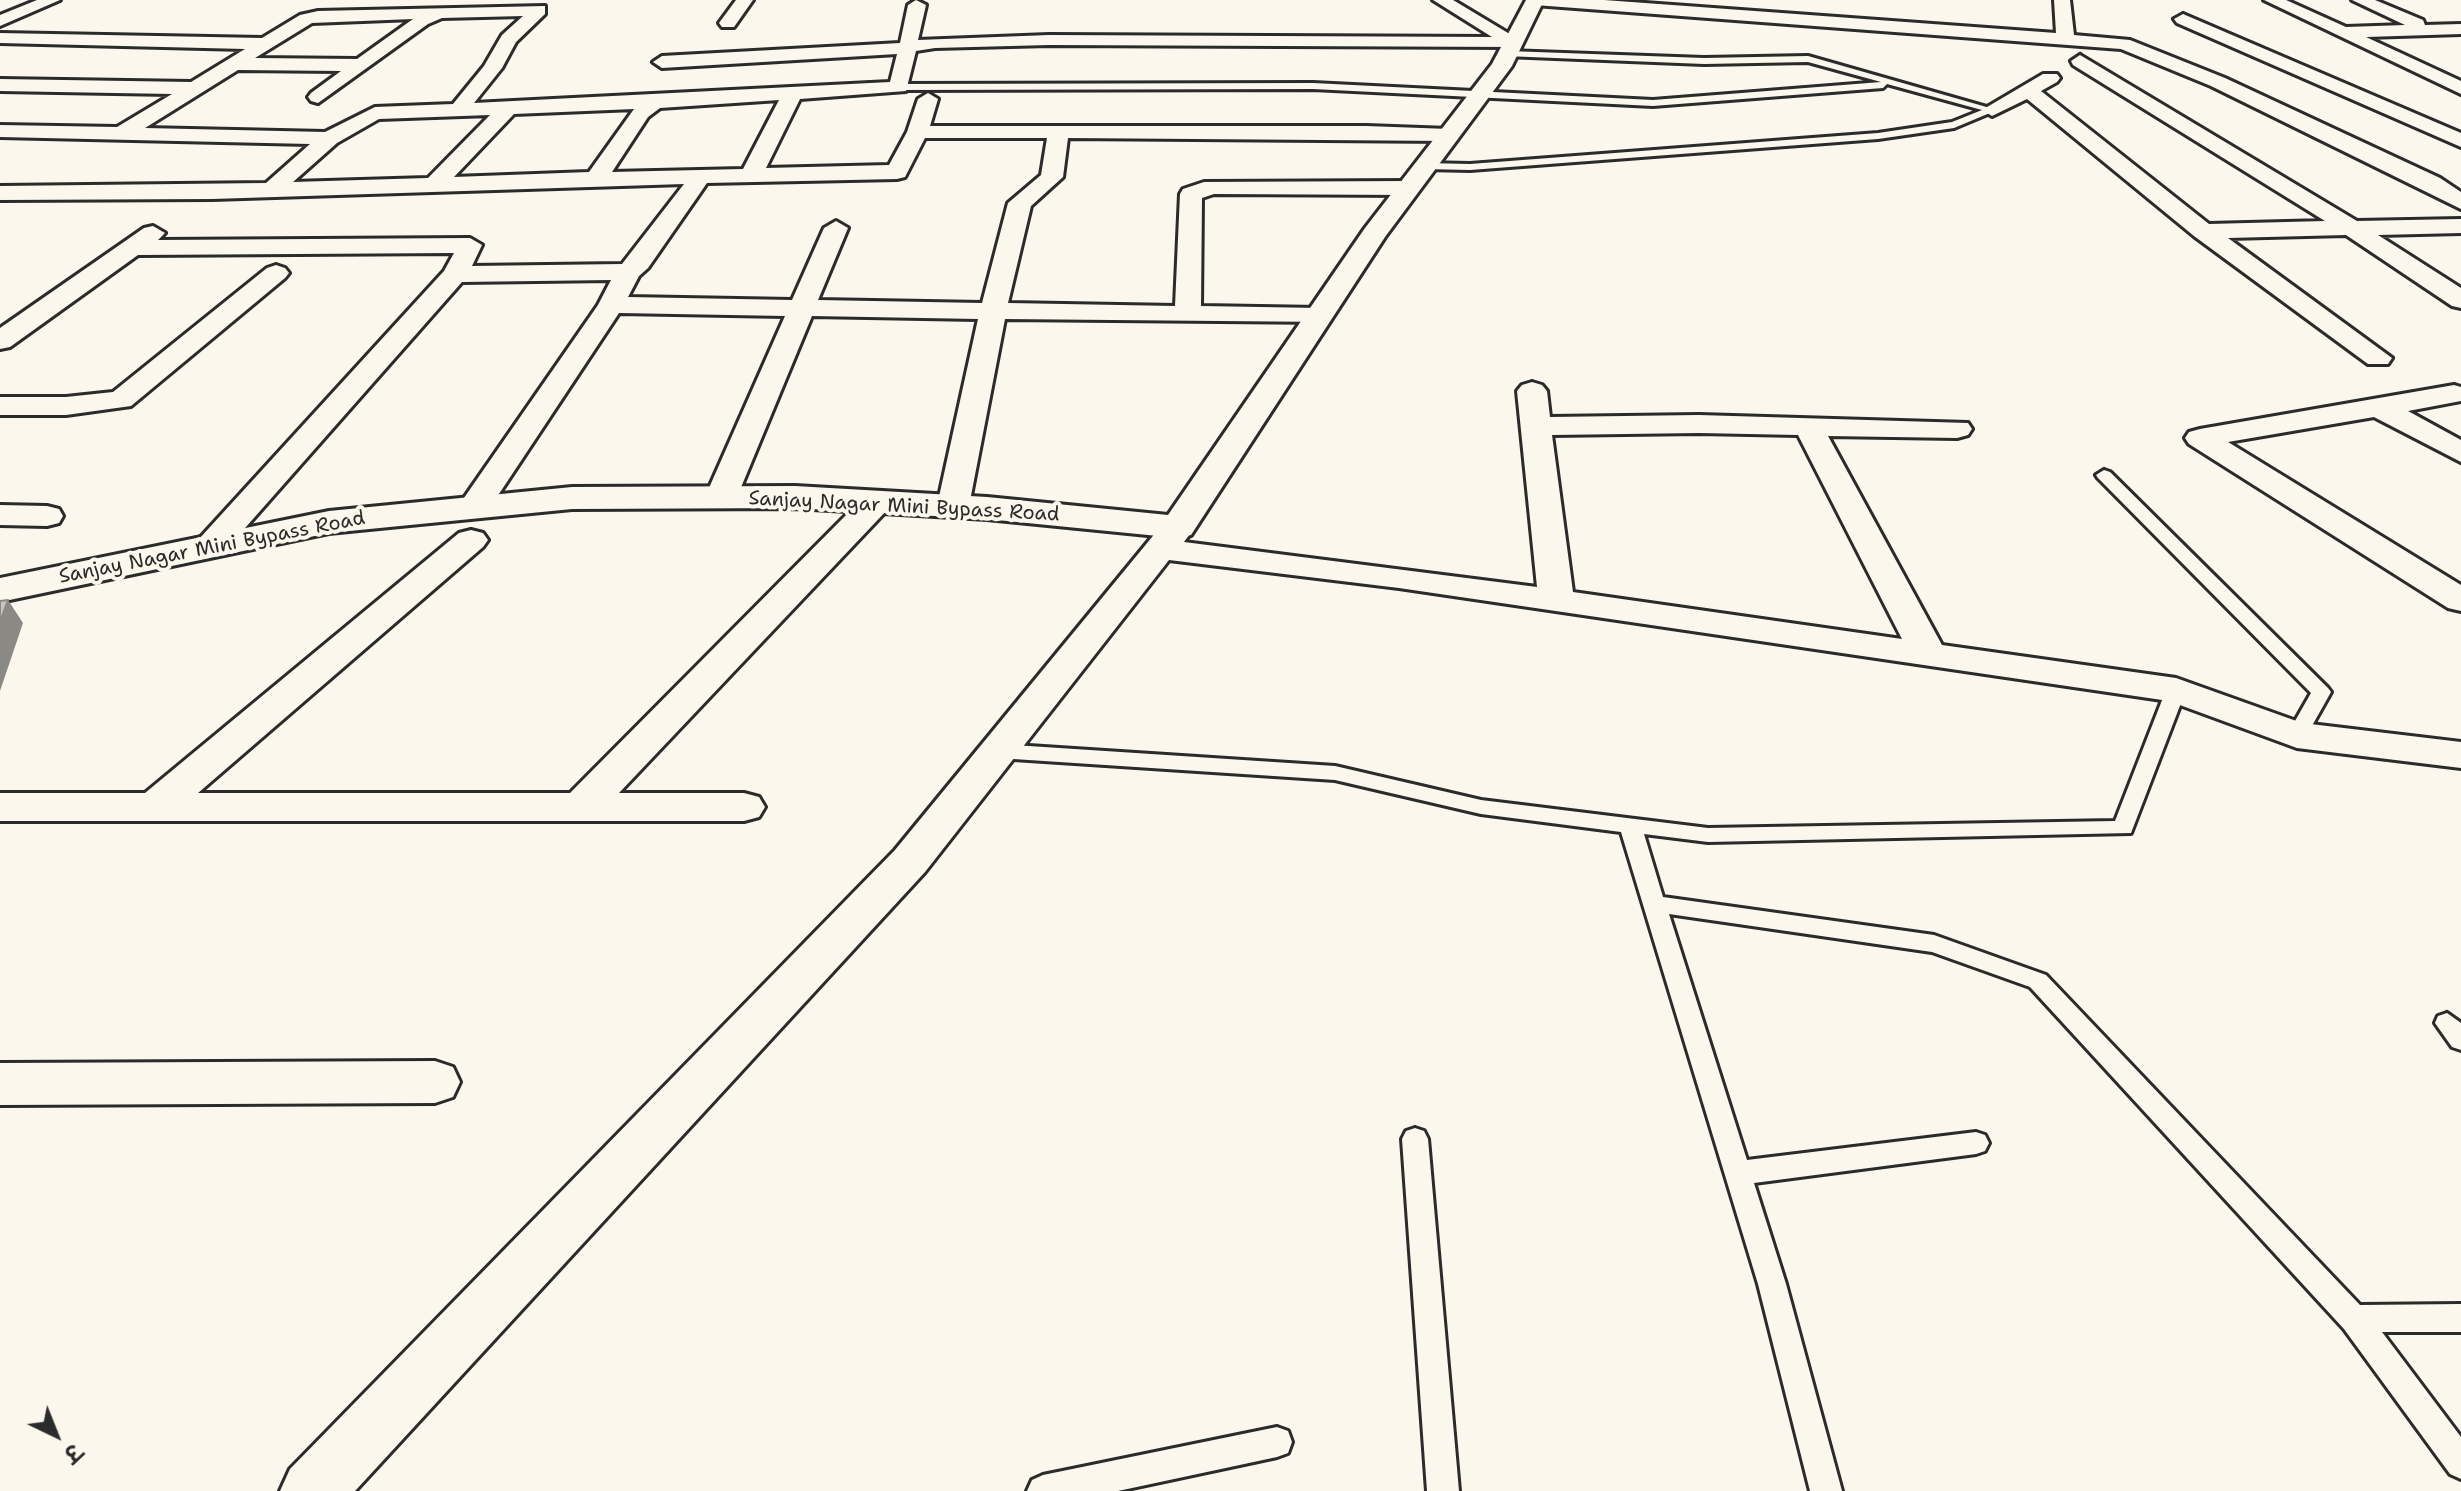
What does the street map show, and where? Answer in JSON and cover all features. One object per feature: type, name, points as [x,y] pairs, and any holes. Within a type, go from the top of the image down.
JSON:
[{"type":"street","points":[[4,17],[52,0]]},
{"type":"street","points":[[318,97],[422,20],[463,0]]},
{"type":"street","points":[[728,23],[745,0]]},
{"type":"street","points":[[1441,0],[1511,48]]},
{"type":"street","points":[[312,1491],[910,861],[1169,538],[1319,316],[1417,177],[1481,93],[1511,48],[1535,0],[1677,5],[1800,19],[1933,21],[2124,44],[2218,82],[2432,183],[2461,202]]},
{"type":"street","points":[[1800,19],[1804,0]]},
{"type":"street","points":[[2062,0],[2065,38]]},
{"type":"street","points":[[2272,0],[2461,88]]},
{"type":"street","points":[[2360,0],[2461,43]]},
{"type":"street","points":[[2391,0],[2419,4]]},
{"type":"street","points":[[273,189],[329,138],[375,113],[655,102],[899,87],[917,5]]},
{"type":"street","points":[[1992,110],[2080,61],[2168,26],[2202,6]]},
{"type":"street","points":[[124,132],[265,44],[318,16],[539,10],[508,39],[460,108]]},
{"type":"street","points":[[2168,26],[2307,73],[2461,141]]},
{"type":"street","points":[[2340,32],[2461,29]]},
{"type":"street","points":[[0,38],[265,44]]},
{"type":"street","points":[[662,62],[1049,40],[1511,48]]},
{"type":"street","points":[[2080,61],[2461,300]]},
{"type":"street","points":[[237,64],[358,65]]},
{"type":"street","points":[[2218,82],[2307,73]]},
{"type":"street","points":[[0,85],[197,88]]},
{"type":"street","points":[[2029,91],[2203,231],[2378,358]]},
{"type":"street","points":[[750,177],[792,95]]},
{"type":"street","points":[[2,194],[212,192],[897,172],[918,132],[928,99]]},
{"type":"street","points":[[596,179],[641,113],[655,102]]},
{"type":"street","points":[[435,184],[508,108]]},
{"type":"street","points":[[0,131],[329,138]]},
{"type":"street","points":[[918,132],[1449,135]]},
{"type":"street","points":[[953,506],[993,312],[1020,203],[1052,177],[1058,133]]},
{"type":"street","points":[[1188,315],[1191,194],[1212,187],[1417,177]]},
{"type":"street","points":[[155,807],[472,524],[611,305],[628,272],[639,263],[699,179]]},
{"type":"street","points":[[0,341],[212,192]]},
{"type":"street","points":[[2203,231],[2461,226]]},
{"type":"street","points":[[721,497],[804,310],[836,228]]},
{"type":"street","points":[[132,248],[470,245],[455,274],[211,546]]},
{"type":"street","points":[[455,274],[628,272]]},
{"type":"street","points":[[0,406],[66,406],[121,400],[276,273]]},
{"type":"street","points":[[611,305],[1319,316]]},
{"type":"street","points":[[1532,391],[1556,600]]},
{"type":"street","points":[[2454,394],[2200,438],[2461,600]]},
{"type":"street","points":[[2379,407],[2461,453]]},
{"type":"street","points":[[1537,426],[1957,429]]},
{"type":"street","points":[[1808,426],[1927,651]]},
{"type":"street","name":"Sanjay Nagar Mini Bypass Road","points":[[0,590],[329,522],[472,524],[572,498],[721,497],[953,506],[1169,538]]},
{"type":"street","points":[[581,807],[877,502]]},
{"type":"street","points":[[0,515],[47,516]]},
{"type":"street","points":[[1169,538],[1556,600],[1927,651],[2176,690],[2297,735],[2461,755]]},
{"type":"street","points":[[0,807],[744,807]]},
{"type":"street","points":[[0,1084],[435,1082]]},
{"type":"lane","points":[[1511,48],[1704,61],[1808,59],[1992,110]]},
{"type":"lane","points":[[899,87],[1313,86],[1653,103],[1895,84]]},
{"type":"lane","points":[[1417,177],[1470,167],[1878,136],[1954,125],[1992,110]]},
{"type":"lane","points":[[2104,475],[2321,692],[2297,735]]},
{"type":"lane","points":[[998,751],[1335,773],[1481,807],[1708,835],[2123,828],[2176,690]]},
{"type":"lane","points":[[1630,825],[1772,1284],[1826,1491]]},
{"type":"lane","points":[[1654,904],[1934,944],[2038,981],[2354,1319],[2461,1463]]},
{"type":"lane","points":[[1415,1139],[1443,1491]]},
{"type":"lane","points":[[1738,1173],[1976,1143]]},
{"type":"lane","points":[[2354,1319],[2461,1318]]},
{"type":"lane","points":[[1043,1491],[1277,1442]]},
{"type":"building","points":[[8,600],[0,622],[0,601]]}]
